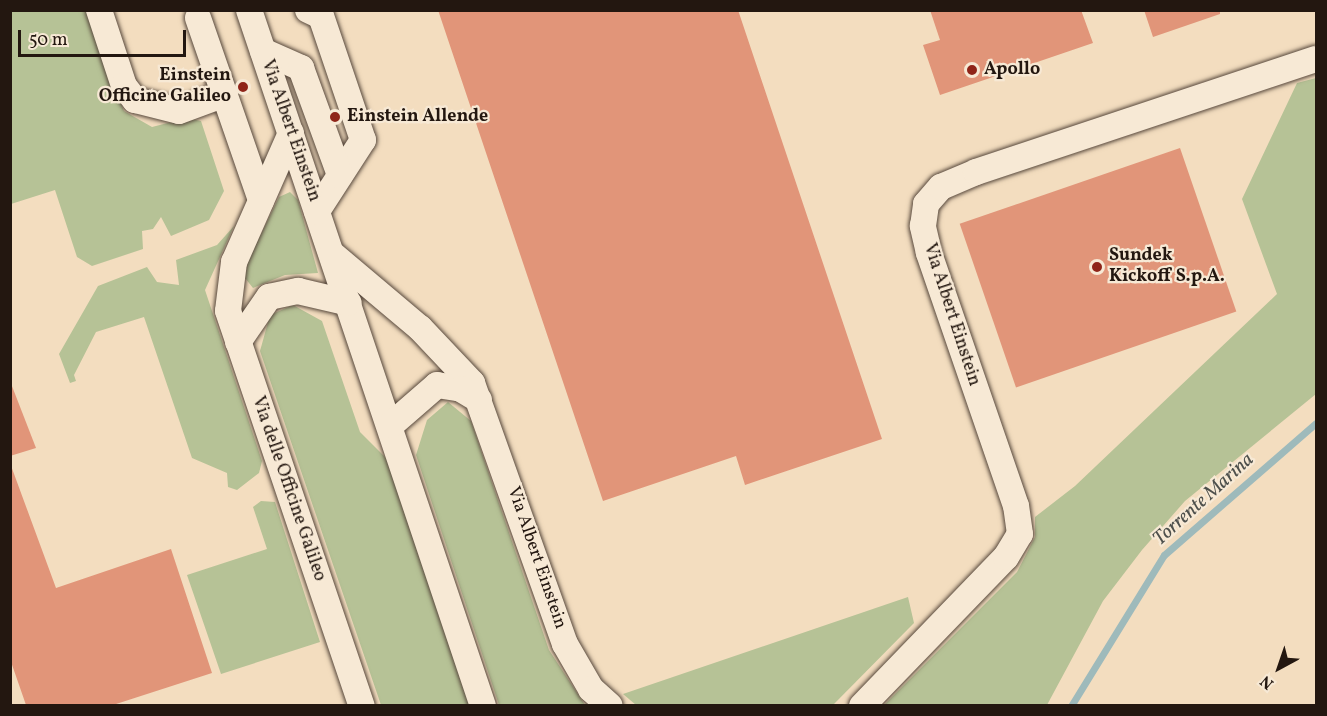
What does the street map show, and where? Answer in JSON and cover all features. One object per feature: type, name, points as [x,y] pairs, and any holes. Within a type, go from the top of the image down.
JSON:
[{"type":"street","points":[[99,10],[124,87],[135,100],[179,111],[225,94]]},
{"type":"street","name":"Via Albert Einstein","points":[[249,10],[391,425],[483,705]]},
{"type":"street","name":"Via Albert Einstein","points":[[308,10],[321,16],[363,140],[317,211]]},
{"type":"street","points":[[198,18],[261,200]]},
{"type":"street","name":"Via Albert Einstein","points":[[263,51],[301,68],[340,176]]},
{"type":"street","name":"Via Albert Einstein","points":[[862,705],[1006,557],[1020,534],[1016,506],[929,253],[922,226],[926,204],[941,188],[976,172],[1317,59]]},
{"type":"street","name":"Via delle Officine Galileo","points":[[291,133],[229,278],[228,311],[362,705]]},
{"type":"street","name":"Via Albert Einstein","points":[[332,254],[456,361],[479,400],[565,644],[585,680],[610,705]]},
{"type":"street","points":[[238,342],[269,297],[298,291],[349,303]]},
{"type":"street","points":[[391,425],[436,385],[461,389],[479,400]]},
{"type":"green space","points":[[10,11],[86,11],[124,111],[152,127],[187,118],[201,121],[224,191],[209,220],[171,236],[161,217],[153,229],[142,231],[143,249],[92,266],[77,257],[55,190],[11,204]]},
{"type":"green space","points":[[1316,78],[1316,394],[1185,501],[1142,550],[1103,601],[1047,705],[884,705],[1017,572],[1035,537],[1035,517],[1075,486],[1277,294],[1242,199],[1297,83]]},
{"type":"green space","points":[[290,192],[298,200],[318,273],[285,275],[253,288],[245,278],[248,261],[279,197]]},
{"type":"green space","points":[[234,226],[205,290],[262,461],[259,473],[237,490],[228,487],[227,473],[192,458],[144,317],[96,332],[74,375],[76,381],[70,383],[59,354],[98,286],[147,267],[157,282],[179,285],[176,260],[217,245]]},
{"type":"green space","points":[[293,305],[322,321],[360,432],[386,458],[469,705],[381,705],[260,351],[270,315]]},
{"type":"green space","points":[[448,402],[471,421],[549,650],[585,705],[499,705],[416,455],[427,420]]},
{"type":"green space","points":[[261,501],[275,502],[320,642],[221,674],[187,575],[267,549],[253,507]]},
{"type":"green space","points":[[908,597],[914,623],[833,705],[636,705],[623,694]]},
{"type":"building","points":[[438,10],[738,10],[882,439],[745,485],[736,456],[603,501]]},
{"type":"building","name":"Apollo","points":[[930,10],[1081,10],[1093,43],[940,95],[923,45],[940,40]]},
{"type":"building","points":[[1144,10],[1220,10],[1220,14],[1153,37]]},
{"type":"building","name":"Sundek Kickoff S.p.A.","points":[[1180,148],[1236,312],[1016,387],[960,224]]},
{"type":"building","points":[[10,381],[36,448],[10,456]]},
{"type":"building","points":[[10,463],[56,588],[171,549],[212,673],[113,705],[26,705],[10,659]]},
{"type":"waterway","name":"Torrente Marina","points":[[1071,706],[1164,555],[1316,423]]},
{"type":"place","name":"Apollo","points":[[972,70]]},
{"type":"place","name":"Einstein Officine Galileo","points":[[243,87]]},
{"type":"place","name":"Einstein Allende","points":[[335,117]]},
{"type":"place","name":"Sundek Kickoff S.p.A.","points":[[1097,267]]}]
